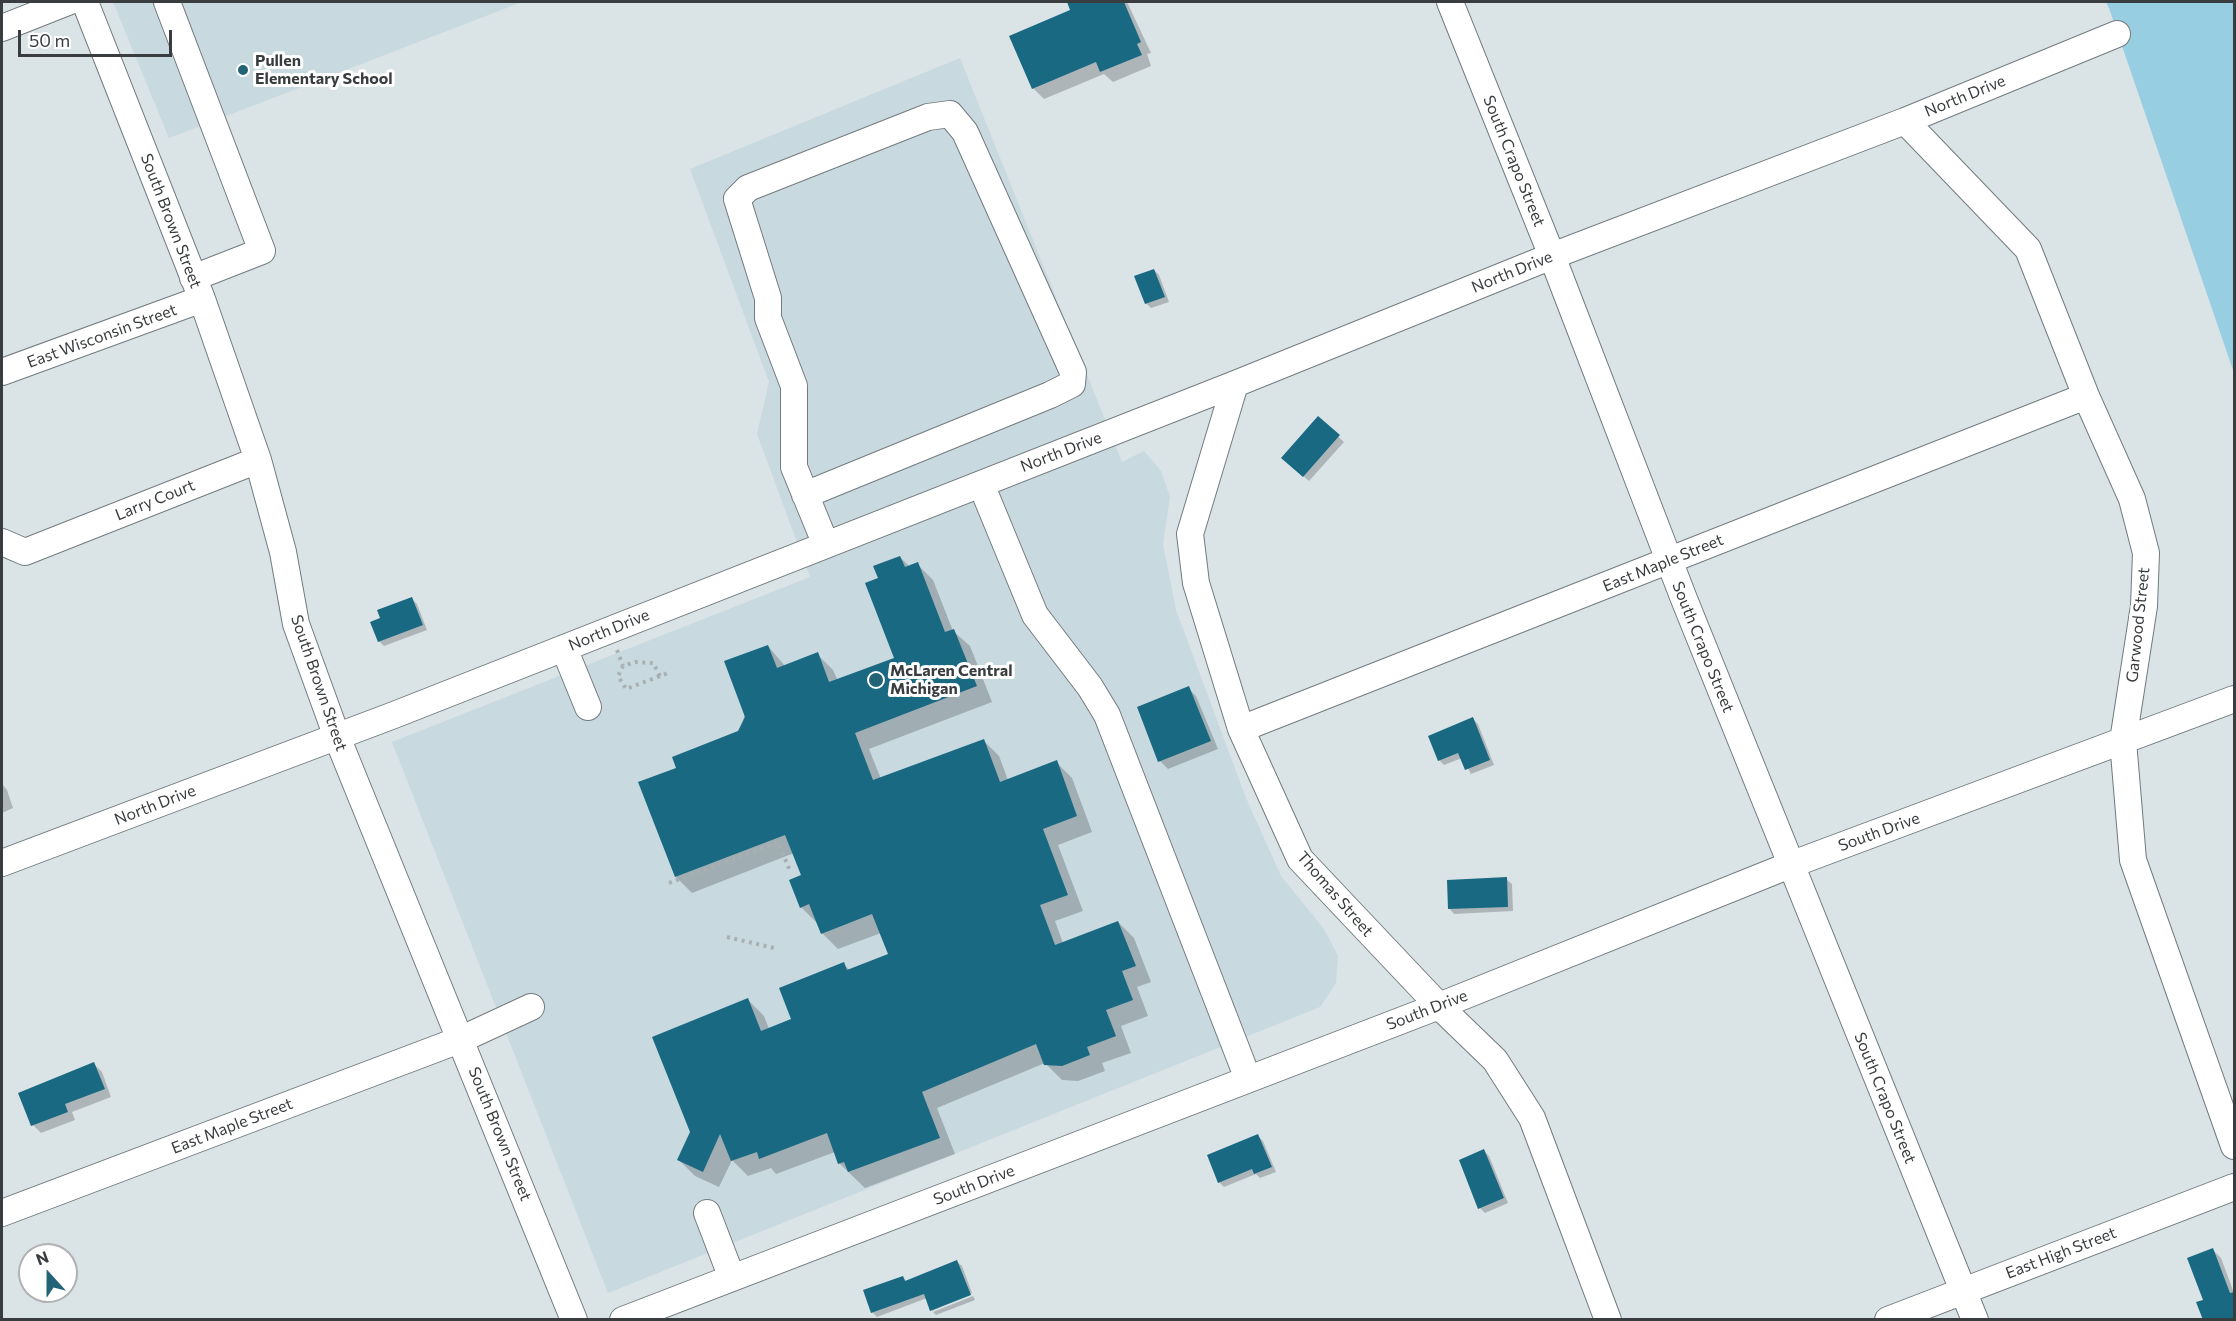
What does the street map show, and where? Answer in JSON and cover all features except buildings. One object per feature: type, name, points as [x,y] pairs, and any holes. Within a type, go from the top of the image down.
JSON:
[{"type":"street","points":[[2,28],[68,2]]},
{"type":"street","name":"South Brown Street","points":[[85,2],[198,289],[258,460],[283,552],[296,624],[337,737],[462,1039],[574,1320]]},
{"type":"street","name":"East Wisconsin Street","points":[[2,372],[198,289],[262,251],[167,2]]},
{"type":"street","name":"South Crapo Street","points":[[1450,2],[1790,865],[1975,1320]]},
{"type":"street","name":"North Drive","points":[[2,863],[337,737],[564,648],[1235,384],[1552,256],[1905,121],[2117,33]]},
{"type":"street","points":[[805,495],[1050,396],[1072,384],[1073,372],[1064,350],[965,132],[950,114],[927,117],[748,188],[737,199],[768,298],[768,318],[794,386],[794,467],[805,495],[826,545]]},
{"type":"street","name":"Garwood Street","points":[[1905,121],[2028,249],[2086,396],[2132,499],[2146,553],[2144,606],[2123,741],[2133,860],[2235,1146]]},
{"type":"street","name":"Thomas Street","points":[[1235,384],[1190,534],[1196,583],[1241,729],[1300,859],[1439,1006],[1496,1060],[1532,1118],[1608,1320]]},
{"type":"street","name":"East Maple Street","points":[[1241,729],[2086,396]]},
{"type":"street","name":"Larry Court","points":[[2,542],[25,552],[258,460]]},
{"type":"street","points":[[981,484],[1035,615],[1090,687],[1107,715],[1248,1079]]},
{"type":"street","points":[[564,648],[588,707]]},
{"type":"street","name":"South Drive","points":[[623,1320],[1439,1006],[1790,865],[2233,700]]},
{"type":"street","name":"East Maple Street","points":[[2,1213],[462,1039],[531,1007]]},
{"type":"street","name":"East High Street","points":[[1888,1320],[2235,1187]]},
{"type":"street","points":[[707,1213],[732,1278]]},
{"type":"path","points":[[617,650],[623,666]]},
{"type":"path","points":[[660,676],[653,663],[635,662],[623,666],[618,676],[626,689],[668,673]]},
{"type":"path","points":[[669,883],[778,842],[790,871]]},
{"type":"path","points":[[727,937],[774,948]]},
{"type":"shaded area","name":"Pullen Elementary School","points":[[113,2],[522,2],[169,138]]},
{"type":"shaded area","points":[[2106,2],[2234,2],[2234,373],[2109,8]]},
{"type":"shaded area","name":"McLaren Central Michigan","points":[[960,58],[1122,462],[1144,451],[1161,471],[1170,497],[1163,544],[1176,610],[1246,798],[1281,876],[1324,929],[1338,956],[1336,983],[1320,1007],[608,1293],[392,742],[810,577],[757,434],[769,382],[690,169]]},
{"type":"place","name":"Pullen Elementary School","points":[[243,70]]},
{"type":"place","name":"McLaren Central Michigan","points":[[876,680]]}]
